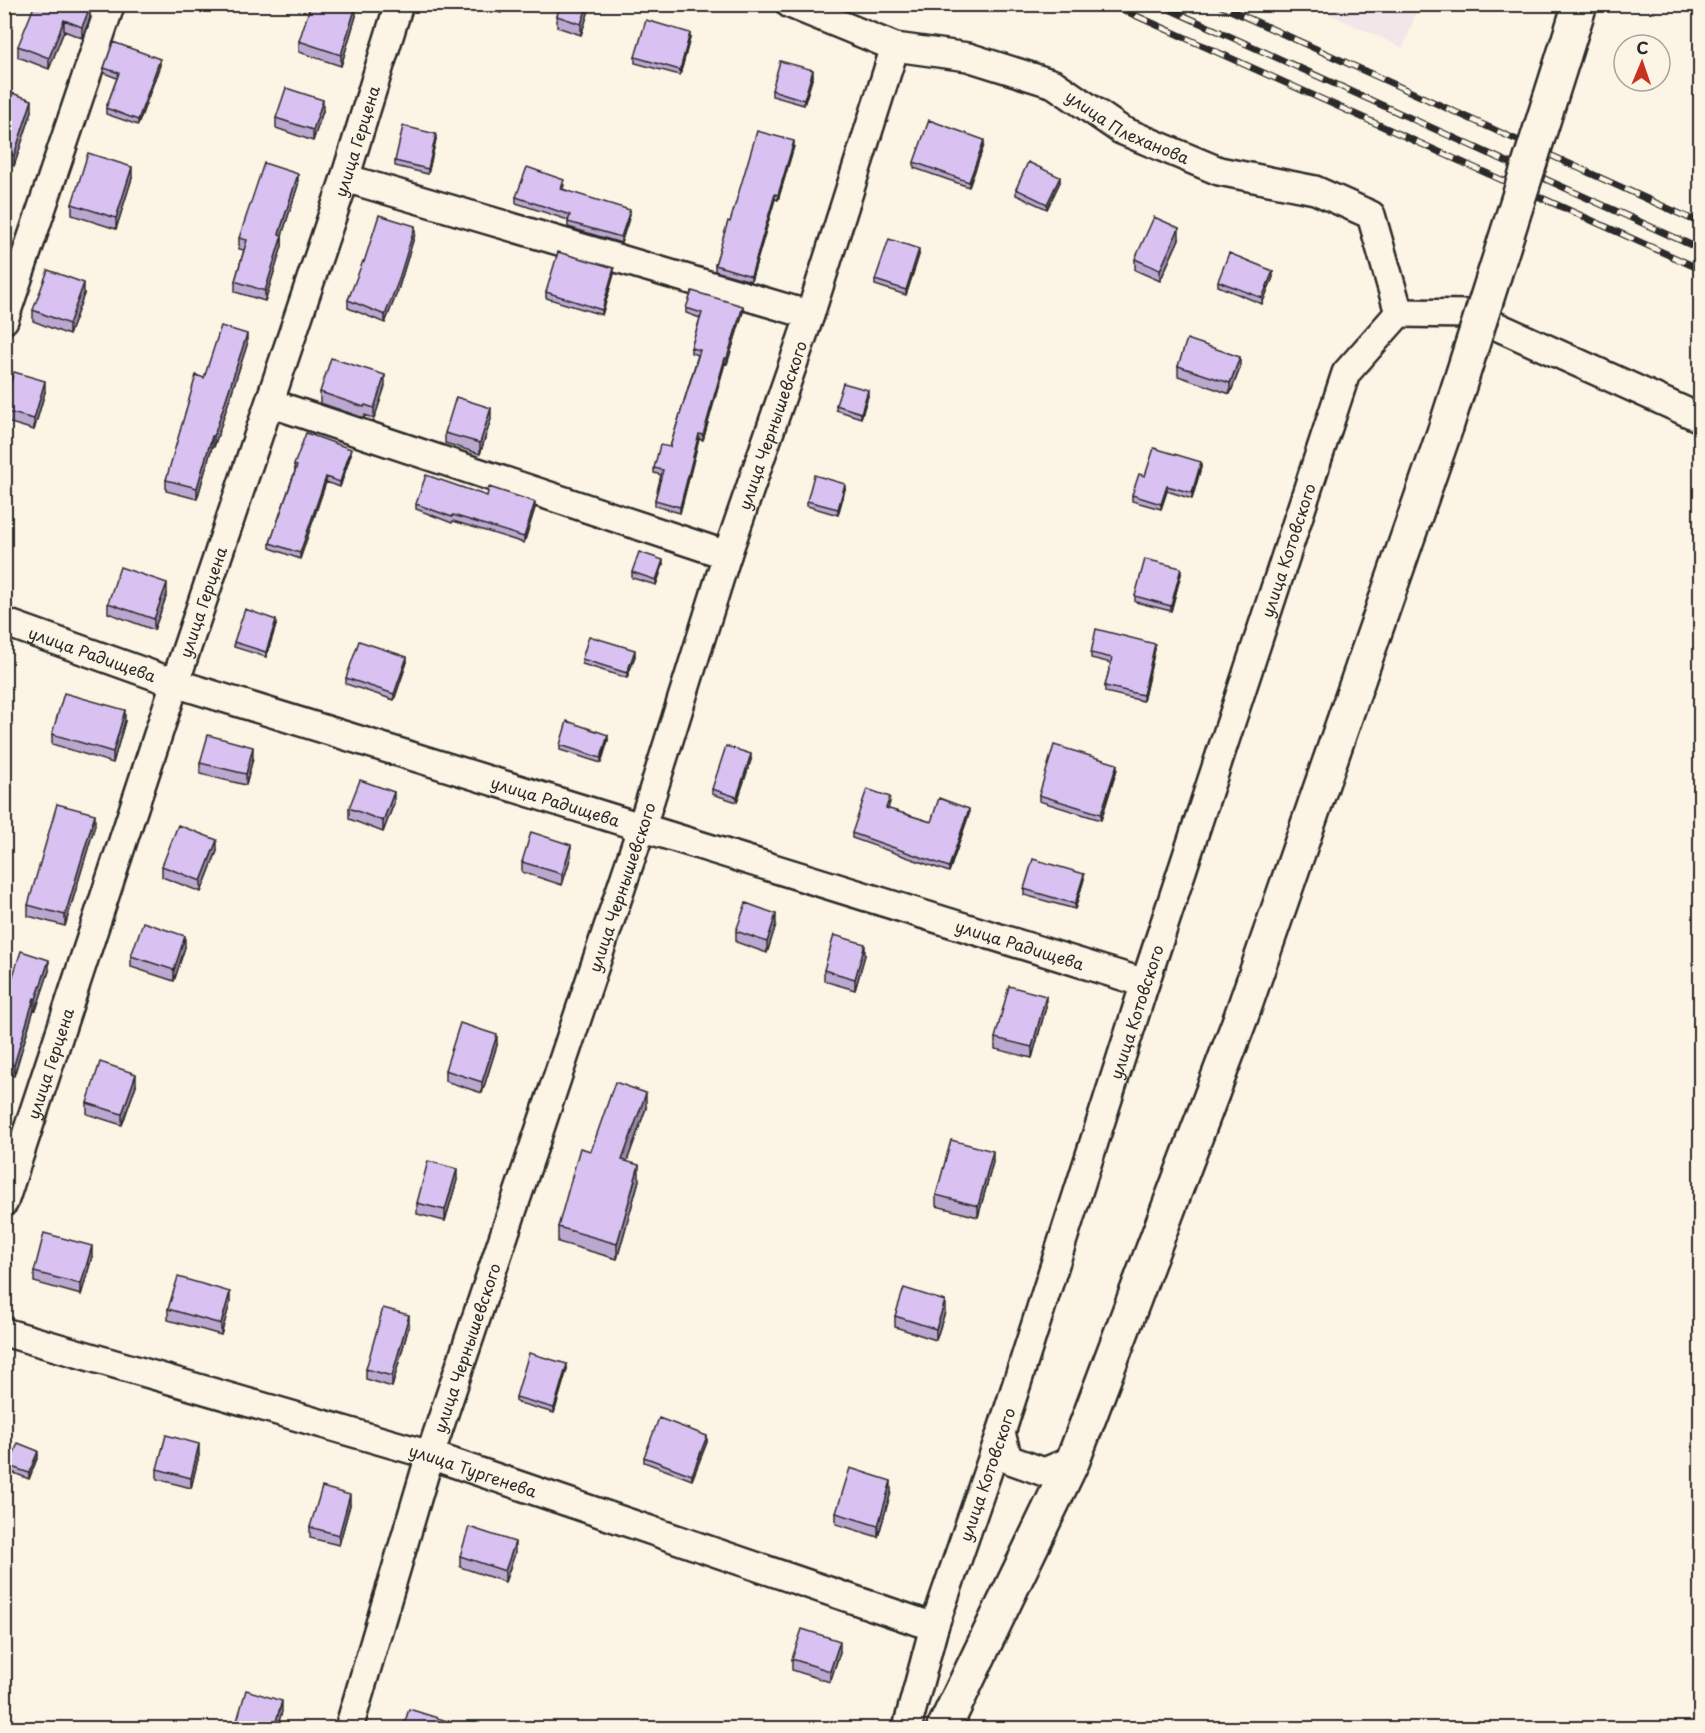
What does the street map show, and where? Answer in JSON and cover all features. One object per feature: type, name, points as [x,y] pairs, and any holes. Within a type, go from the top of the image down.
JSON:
[{"type":"main road","points":[[944,1728],[1073,1460],[1241,1017],[1446,427],[1580,4]]},
{"type":"street","points":[[4,320],[109,9],[98,4]]},
{"type":"street","name":"улица Герцена","points":[[4,1202],[345,178],[399,4]]},
{"type":"street","name":"улица Плеханова","points":[[790,4],[895,47],[968,57],[1054,84],[1121,130],[1219,171],[1315,190],[1371,215],[1399,314]]},
{"type":"street","name":"улица Чернышевского","points":[[349,1728],[430,1455],[642,826],[727,555],[810,315],[895,47]]},
{"type":"street","points":[[345,178],[810,315]]},
{"type":"street","points":[[1399,314],[1470,314],[1701,418]]},
{"type":"street","name":"улица Котовского","points":[[907,1728],[934,1627],[1000,1433],[1346,373],[1399,314]]},
{"type":"street","points":[[270,404],[727,555]]},
{"type":"street","name":"улица Радищева","points":[[4,622],[175,683],[1145,983]]},
{"type":"street","name":"улица Тургенева","points":[[4,1332],[430,1455],[934,1627]]},
{"type":"street","points":[[1000,1433],[1008,1459],[1044,1472],[1073,1460]]},
{"type":"shaded area","points":[[1309,5],[1419,5],[1403,48]]},
{"type":"building","points":[[35,4],[85,4],[90,7],[82,27],[64,20],[49,58],[18,46]]},
{"type":"building","points":[[311,4],[353,4],[356,6],[341,55],[299,41]]},
{"type":"building","points":[[560,4],[588,4],[581,24],[557,16]]},
{"type":"building","points":[[646,20],[690,33],[680,70],[635,57]]},
{"type":"building","points":[[113,42],[160,59],[138,120],[106,108],[119,73],[104,68]]},
{"type":"building","points":[[780,61],[813,70],[804,100],[772,90]]},
{"type":"building","points":[[286,88],[323,100],[313,130],[276,118]]},
{"type":"building","points":[[9,92],[32,100],[14,155],[4,152],[4,105]]},
{"type":"building","points":[[929,120],[984,140],[969,182],[914,162]]},
{"type":"building","points":[[403,126],[436,134],[428,169],[395,161]]},
{"type":"building","points":[[757,131],[794,141],[778,195],[775,194],[751,276],[715,265]]},
{"type":"building","points":[[88,153],[132,167],[116,218],[72,204]]},
{"type":"building","points":[[1028,162],[1060,177],[1047,204],[1016,189]]},
{"type":"building","points":[[264,163],[298,174],[279,234],[282,235],[265,291],[235,281],[247,240],[239,238]]},
{"type":"building","points":[[527,167],[564,180],[561,189],[630,210],[621,237],[568,222],[570,215],[516,197]]},
{"type":"building","points":[[379,215],[415,226],[385,315],[348,300],[364,262]]},
{"type":"building","points":[[1154,217],[1179,228],[1160,270],[1135,259]]},
{"type":"building","points":[[889,239],[919,249],[906,290],[875,280]]},
{"type":"building","points":[[558,252],[614,268],[602,310],[546,292]]},
{"type":"building","points":[[1229,253],[1273,271],[1262,298],[1218,281]]},
{"type":"building","points":[[48,270],[84,283],[69,324],[33,310]]},
{"type":"building","points":[[692,291],[743,306],[703,435],[699,434],[680,507],[655,500],[663,470],[654,468],[660,445],[670,447],[700,350],[691,348],[702,313],[686,308]]},
{"type":"building","points":[[221,326],[247,334],[197,488],[166,480],[196,375],[204,378]]},
{"type":"building","points":[[1187,339],[1240,357],[1230,383],[1178,366]]},
{"type":"building","points":[[331,358],[385,375],[374,408],[365,405],[364,407],[320,392]]},
{"type":"building","points":[[14,372],[45,381],[34,419],[4,411],[4,402]]},
{"type":"building","points":[[843,383],[868,390],[861,413],[836,405]]},
{"type":"building","points":[[456,397],[491,408],[480,443],[445,433]]},
{"type":"building","points":[[306,433],[351,449],[340,482],[326,477],[300,553],[270,543]]},
{"type":"building","points":[[1154,448],[1201,462],[1192,493],[1167,486],[1161,504],[1132,495],[1139,474],[1145,476]]},
{"type":"building","points":[[426,475],[487,496],[489,487],[535,502],[524,537],[453,515],[452,517],[416,504]]},
{"type":"building","points":[[814,475],[845,484],[838,509],[807,501]]},
{"type":"building","points":[[639,552],[663,560],[656,580],[632,572]]},
{"type":"building","points":[[1145,559],[1181,568],[1171,606],[1135,596]]},
{"type":"building","points":[[120,567],[167,583],[154,619],[108,603]]},
{"type":"building","points":[[245,609],[276,620],[266,652],[234,642]]},
{"type":"building","points":[[1096,629],[1155,644],[1143,695],[1105,686],[1112,658],[1091,653]]},
{"type":"building","points":[[589,636],[635,650],[627,673],[582,659]]},
{"type":"building","points":[[359,641],[407,657],[394,694],[346,678]]},
{"type":"building","points":[[64,693],[125,710],[113,752],[52,734]]},
{"type":"building","points":[[567,721],[608,735],[601,758],[560,745]]},
{"type":"building","points":[[208,735],[253,747],[246,774],[200,763]]},
{"type":"building","points":[[1054,745],[1117,764],[1101,814],[1039,795]]},
{"type":"building","points":[[726,746],[751,754],[737,797],[712,789]]},
{"type":"building","points":[[360,780],[394,792],[383,821],[349,808]]},
{"type":"building","points":[[867,789],[890,797],[886,808],[931,822],[939,798],[969,809],[949,867],[852,833]]},
{"type":"building","points":[[57,804],[95,814],[65,915],[28,905]]},
{"type":"building","points":[[178,825],[217,840],[201,881],[162,866]]},
{"type":"building","points":[[531,832],[571,845],[562,874],[522,862]]},
{"type":"building","points":[[1033,859],[1084,874],[1075,904],[1024,889]]},
{"type":"building","points":[[746,903],[776,914],[767,942],[736,931]]},
{"type":"building","points":[[143,922],[185,936],[174,970],[131,956]]},
{"type":"building","points":[[834,935],[865,944],[855,979],[824,970]]},
{"type":"building","points":[[21,951],[49,960],[36,999],[34,998],[14,1065],[4,1062],[4,1004]]},
{"type":"building","points":[[1009,986],[1046,996],[1032,1047],[995,1038]]},
{"type":"building","points":[[460,1023],[497,1035],[482,1082],[445,1070]]},
{"type":"building","points":[[100,1062],[136,1074],[122,1114],[87,1103]]},
{"type":"building","points":[[615,1082],[646,1093],[622,1160],[639,1165],[617,1244],[558,1227],[580,1148],[591,1151]]},
{"type":"building","points":[[951,1140],[993,1151],[978,1206],[936,1195]]},
{"type":"building","points":[[428,1161],[457,1169],[445,1210],[417,1203]]},
{"type":"building","points":[[44,1233],[92,1246],[81,1284],[34,1272]]},
{"type":"building","points":[[178,1277],[230,1292],[221,1324],[168,1309]]},
{"type":"building","points":[[904,1288],[945,1301],[936,1329],[895,1316]]},
{"type":"building","points":[[383,1308],[409,1315],[392,1376],[366,1369]]},
{"type":"building","points":[[529,1353],[567,1364],[554,1408],[516,1397]]},
{"type":"building","points":[[659,1418],[707,1436],[692,1475],[644,1457]]},
{"type":"building","points":[[166,1435],[199,1444],[191,1478],[157,1469]]},
{"type":"building","points":[[18,1443],[38,1451],[29,1473],[9,1466]]},
{"type":"building","points":[[850,1468],[891,1481],[878,1526],[836,1513]]},
{"type":"building","points":[[322,1487],[350,1495],[339,1535],[310,1527]]},
{"type":"building","points":[[469,1527],[515,1542],[505,1571],[460,1556]]},
{"type":"building","points":[[802,1629],[840,1641],[830,1671],[792,1659]]},
{"type":"building","points":[[246,1690],[282,1701],[274,1728],[235,1728]]},
{"type":"building","points":[[409,1709],[460,1725],[459,1728],[403,1728]]},
{"type":"railway","points":[[1110,4],[1700,269]]},
{"type":"railway","points":[[1158,4],[1700,249]]},
{"type":"railway","points":[[1217,4],[1700,223]]}]
